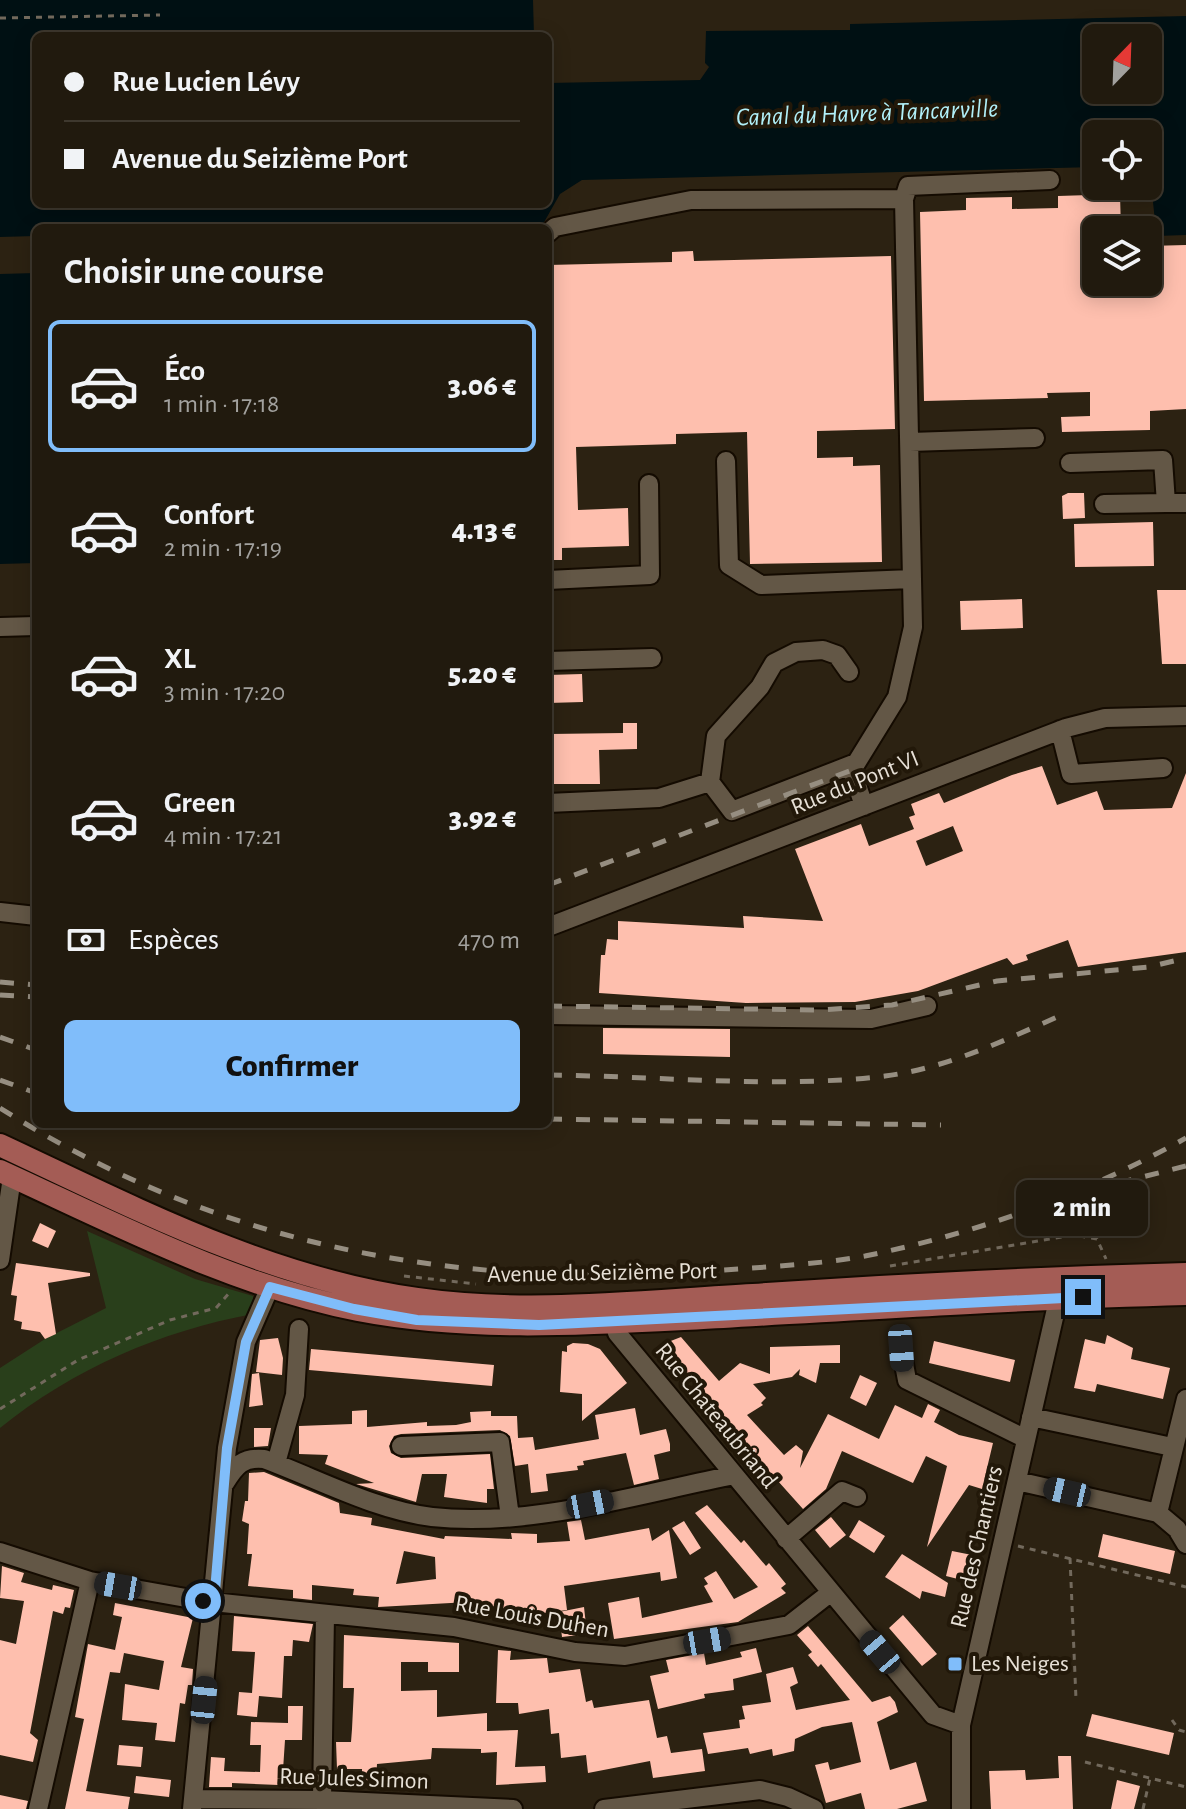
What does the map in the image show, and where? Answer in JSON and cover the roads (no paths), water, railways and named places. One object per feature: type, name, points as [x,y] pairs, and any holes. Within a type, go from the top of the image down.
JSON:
[{"type":"main road","name":"Avenue du Seizième Port","points":[[0,1145],[198,1237],[275,1267],[419,1300],[594,1305],[1060,1288],[1186,1294]]},
{"type":"main road","name":"Avenue du Seizième Port","points":[[6,1174],[270,1287],[354,1309],[417,1320],[539,1325],[614,1322],[1060,1288],[1106,1276],[1186,1274]]},
{"type":"street","points":[[864,806],[852,770],[897,697],[913,627],[904,199],[908,186],[1050,180]]},
{"type":"street","points":[[552,230],[691,200],[904,199]]},
{"type":"street","points":[[910,442],[1035,438]]},
{"type":"street","points":[[1070,463],[1163,460],[1166,503]]},
{"type":"street","points":[[726,461],[729,565],[761,585],[912,579]]},
{"type":"street","points":[[552,580],[650,575],[649,484]]},
{"type":"street","points":[[1104,504],[1186,503]]},
{"type":"street","points":[[0,627],[32,626]]},
{"type":"street","points":[[849,672],[837,655],[823,650],[796,652],[774,663],[760,687],[716,736],[710,782],[732,811],[856,763]]},
{"type":"street","points":[[552,661],[652,658]]},
{"type":"street","name":"Rue du Pont VI","points":[[552,925],[1060,730],[1105,718],[1186,716]]},
{"type":"street","points":[[1060,730],[1071,774],[1163,768]]},
{"type":"street","points":[[552,803],[659,798],[710,782]]},
{"type":"street","points":[[0,912],[32,916]]},
{"type":"street","points":[[552,1015],[871,1019],[927,1006]]},
{"type":"street","points":[[0,1260],[6,1174]]},
{"type":"street","points":[[193,1804],[227,1448],[246,1342],[270,1287]]},
{"type":"street","name":"Rue des Chantiers","points":[[961,1809],[961,1725],[1060,1288]]},
{"type":"street","name":"Rue Chateaubriand","points":[[614,1322],[617,1333],[933,1715],[961,1725]]},
{"type":"street","points":[[276,1463],[295,1395],[299,1329]]},
{"type":"street","name":"Rue des Chantiers","points":[[901,1348],[907,1380],[1026,1439]]},
{"type":"street","points":[[1158,1513],[1186,1399]]},
{"type":"street","points":[[1031,1417],[1172,1447]]},
{"type":"street","points":[[401,1446],[500,1442],[510,1517]]},
{"type":"street","points":[[225,1483],[235,1466],[249,1458],[276,1463],[382,1504],[430,1517],[510,1517],[734,1475]]},
{"type":"street","points":[[1017,1481],[1158,1513],[1177,1529],[1186,1544]]},
{"type":"street","points":[[786,1539],[842,1491],[857,1497]]},
{"type":"street","name":"Rue Louis Duhen","points":[[0,1552],[90,1581],[214,1603],[454,1627],[575,1652],[625,1656],[789,1625],[830,1593]]},
{"type":"street","points":[[38,1809],[90,1581]]},
{"type":"street","points":[[322,1800],[325,1615]]},
{"type":"street","points":[[604,1809],[760,1790],[788,1797],[814,1809]]},
{"type":"street","name":"Rue Jules Simon","points":[[193,1804],[322,1800],[513,1809]]},
{"type":"water","name":"Canal du Havre à Tancarville","points":[[0,0],[533,0],[534,32],[32,32],[32,208],[552,208],[552,83],[700,80],[709,67],[705,63],[706,31],[850,30],[850,24],[1186,16],[1186,235],[1162,236],[1162,216],[1154,216],[1153,200],[1162,200],[1162,120],[1082,120],[1082,167],[582,180],[560,194],[543,224],[32,224],[32,236],[0,237]]},
{"type":"water","points":[[32,273],[32,563],[0,564],[0,274]]},
{"type":"railway","points":[[552,883],[852,770]]},
{"type":"railway","points":[[552,1006],[820,1010],[892,1005],[997,981],[1149,967],[1186,958]]},
{"type":"railway","points":[[0,982],[32,985]]},
{"type":"railway","points":[[0,995],[32,997]]},
{"type":"railway","points":[[552,1075],[760,1082],[885,1076],[954,1059],[1064,1014]]},
{"type":"railway","points":[[0,1037],[32,1049]]},
{"type":"railway","points":[[0,1080],[32,1092]]},
{"type":"railway","points":[[0,1108],[32,1127]]},
{"type":"railway","points":[[552,1119],[941,1125]]},
{"type":"railway","points":[[35,1128],[83,1156],[167,1195],[253,1225],[341,1248],[431,1264],[522,1273],[615,1275],[807,1264],[907,1247],[990,1223],[1070,1194],[1186,1138]]},
{"type":"railway","points":[[1118,1183],[1186,1166]]},
{"type":"place","name":"Les Neiges","points":[[955,1664]]}]
